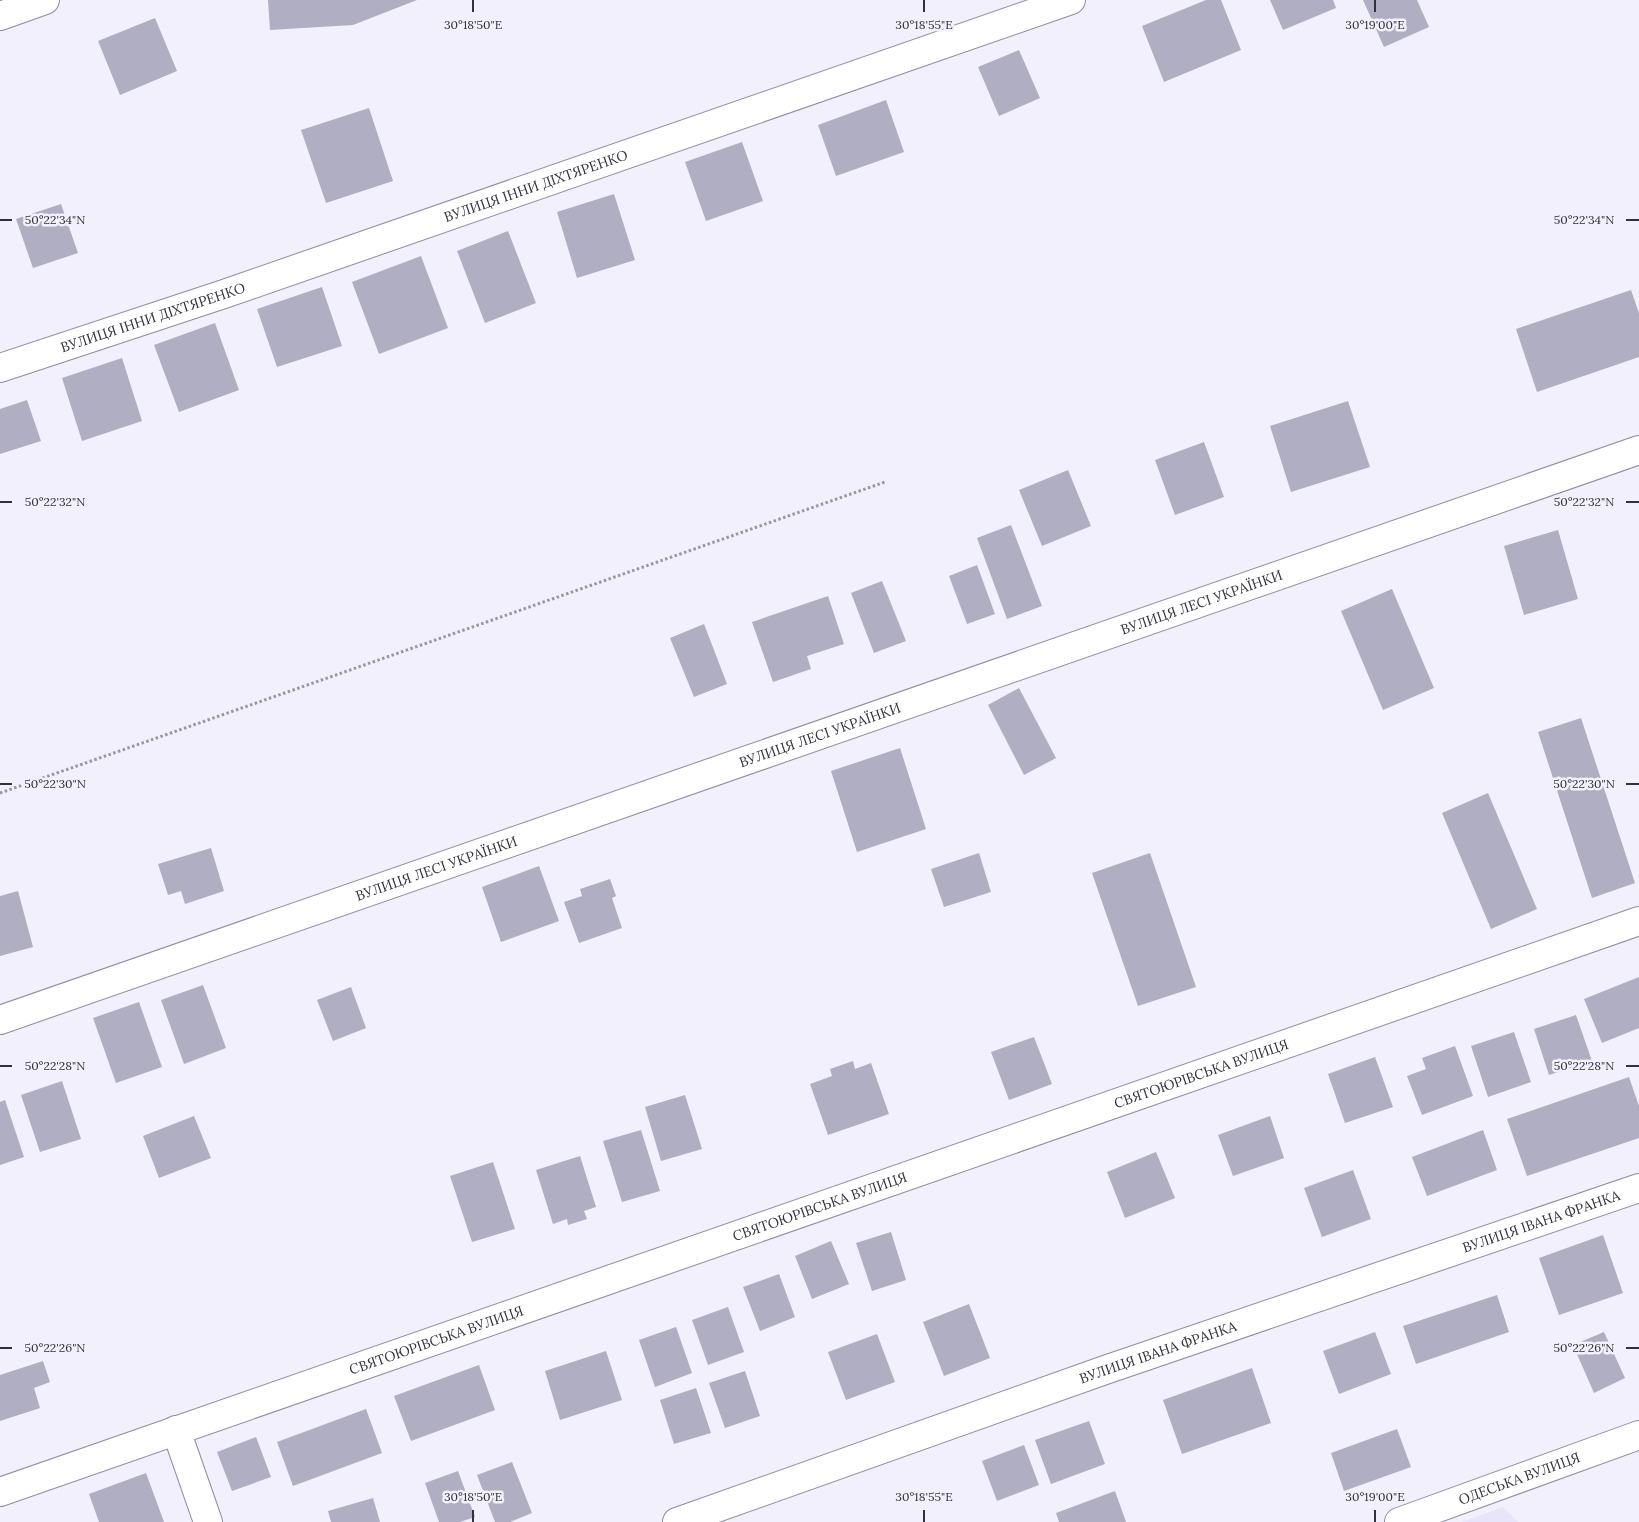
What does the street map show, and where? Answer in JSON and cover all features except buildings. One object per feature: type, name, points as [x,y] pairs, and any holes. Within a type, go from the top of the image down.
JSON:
[{"type":"street","points":[[0,16],[45,0]]},
{"type":"street","name":"ВУЛИЦЯ ІННИ ДІХТЯРЕНКО","points":[[0,368],[224,294],[1071,0]]},
{"type":"street","name":"ВУЛИЦЯ ЛЕСІ УКРАЇНКИ","points":[[0,1020],[1639,450]]},
{"type":"street","name":"СВЯТОЮРІВСЬКА ВУЛИЦЯ","points":[[0,1492],[1639,921]]},
{"type":"street","name":"ВУЛИЦЯ ІВАНА ФРАНКА","points":[[677,1522],[1105,1370],[1639,1188]]},
{"type":"street","points":[[176,1430],[208,1522]]},
{"type":"street","name":"ОДЕСЬКА ВУЛИЦЯ","points":[[1399,1522],[1639,1435]]},
{"type":"path","points":[[0,793],[885,482]]},
{"type":"shaded area","points":[[1503,1507],[1518,1522],[1462,1522]]}]
